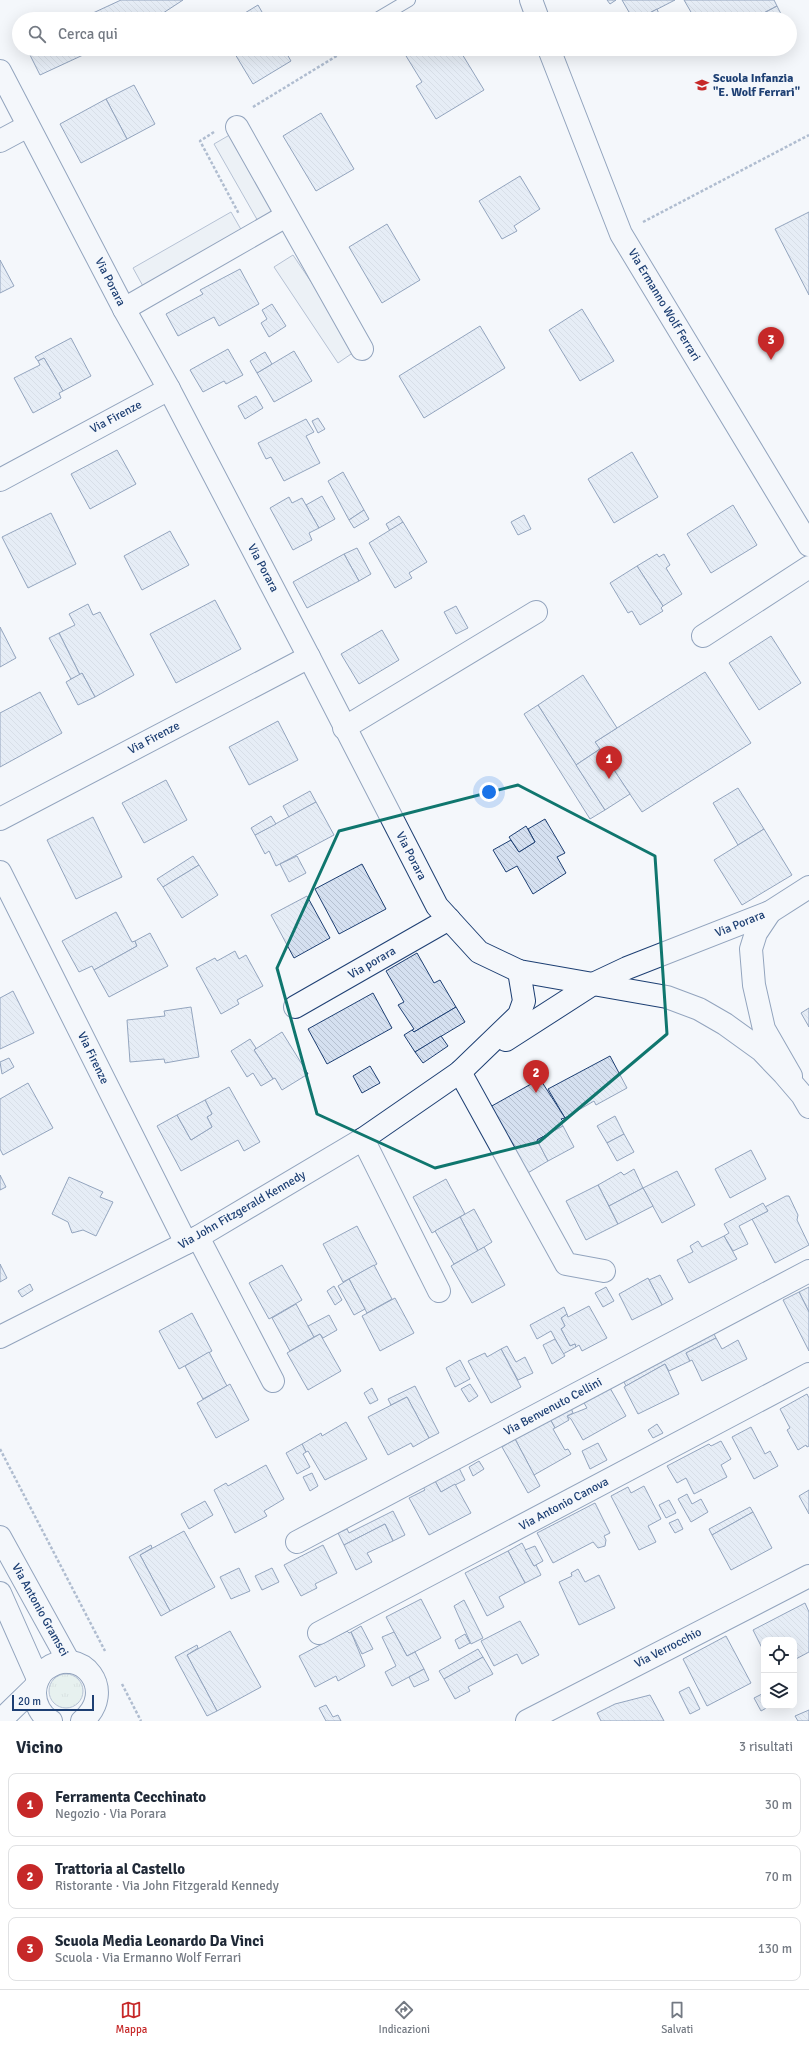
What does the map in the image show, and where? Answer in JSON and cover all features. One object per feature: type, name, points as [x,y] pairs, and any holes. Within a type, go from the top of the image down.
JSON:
[{"type":"street","points":[[530,0],[535,12]]},
{"type":"street","name":"Via Ermanno Wolf Ferrari","points":[[553,56],[621,234],[809,545]]},
{"type":"street","name":"Via Porara","points":[[0,71],[124,309],[169,389],[437,906],[479,952],[519,971],[667,997],[699,1009],[738,1032],[761,1050],[806,1101]]},
{"type":"street","points":[[0,141],[28,126]]},
{"type":"street","points":[[237,127],[362,349]]},
{"type":"street","points":[[124,309],[286,216]]},
{"type":"street","name":"Via Firenze","points":[[0,480],[169,389]]},
{"type":"street","points":[[703,636],[809,566]]},
{"type":"street","points":[[344,728],[536,612]]},
{"type":"street","name":"Via Firenze","points":[[0,819],[309,657]]},
{"type":"street","name":"Via Firenze","points":[[0,872],[192,1240],[273,1381]]},
{"type":"street","points":[[770,912],[809,887]]},
{"type":"street","name":"Via Porara","points":[[593,984],[627,968],[770,912]]},
{"type":"street","name":"Via Porara","points":[[770,912],[756,933],[751,949],[754,985],[764,1029],[806,1101]]},
{"type":"street","name":"Via porara","points":[[295,1006],[449,919]]},
{"type":"street","name":"Via John Fitzgerald Kennedy","points":[[465,1066],[519,1015],[524,1001],[519,971]]},
{"type":"street","name":"Via John Fitzgerald Kennedy","points":[[0,1337],[192,1240],[363,1139],[465,1066],[593,984]]},
{"type":"street","points":[[465,1066],[566,1264],[604,1271]]},
{"type":"street","points":[[363,1139],[439,1291]]},
{"type":"street","name":"Via Benvenuto Cellini","points":[[297,1542],[809,1271]]},
{"type":"street","name":"Via Antonio Canova","points":[[319,1633],[809,1374]]},
{"type":"street","name":"Via Antonio Gramsci","points":[[0,1537],[69,1662]]},
{"type":"street","name":"Via Verrocchio","points":[[527,1721],[809,1576]]},
{"type":"street","points":[[0,1593],[36,1683],[37,1706],[45,1720]]},
{"type":"street","points":[[0,1721],[36,1683],[44,1671],[51,1666],[69,1662],[79,1664],[88,1670],[94,1678],[98,1698],[92,1716]]},
{"type":"lane","points":[[389,12],[409,0]]},
{"type":"path","points":[[621,234],[809,134]]},
{"type":"path","points":[[0,1448],[109,1658]]},
{"type":"path","points":[[120,1679],[142,1721]]},
{"type":"highlighted area","points":[[518,785],[655,856],[667,1034],[539,1142],[435,1168],[317,1114],[277,968],[339,831]]},
{"type":"green space","points":[[63,1674],[69,1674],[78,1679],[82,1685],[82,1697],[78,1703],[69,1708],[63,1708],[54,1703],[49,1694],[49,1688],[54,1679]]},
{"type":"shaded area","points":[[233,133],[278,211],[259,223],[214,144]]},
{"type":"shaded area","points":[[231,212],[243,233],[144,288],[133,268]]},
{"type":"shaded area","points":[[293,255],[357,350],[338,363],[274,267]]},
{"type":"building","points":[[121,0],[183,0],[165,12],[95,12]]},
{"type":"building","points":[[607,0],[616,0],[610,4]]},
{"type":"building","points":[[622,0],[675,0],[652,12],[629,12]]},
{"type":"building","points":[[684,0],[774,0],[777,6],[765,12],[691,12]]},
{"type":"building","points":[[258,5],[262,12],[246,12]]},
{"type":"building","points":[[777,6],[780,12],[766,12]]},
{"type":"building","points":[[657,9],[658,12],[651,12]]},
{"type":"building","points":[[30,56],[81,56],[40,75]]},
{"type":"building","points":[[236,56],[288,56],[291,61],[253,84]]},
{"type":"building","points":[[406,56],[463,56],[484,90],[436,119],[416,86],[422,82]]},
{"type":"building","points":[[134,85],[155,124],[127,139],[106,99]]},
{"type":"building","points":[[106,99],[127,139],[81,163],[60,124]]},
{"type":"building","points":[[321,113],[354,169],[316,191],[283,136]]},
{"type":"building","points":[[520,176],[540,209],[514,226],[517,231],[502,239],[479,201]]},
{"type":"building","points":[[809,212],[809,295],[775,229]]},
{"type":"building","points":[[387,224],[420,280],[382,303],[349,247]]},
{"type":"building","points":[[0,260],[14,286],[0,293]]},
{"type":"building","points":[[240,269],[259,304],[219,326],[214,317],[178,336],[166,314],[203,294],[200,290]]},
{"type":"building","points":[[272,304],[286,326],[269,337],[261,323],[267,319],[262,310]]},
{"type":"building","points":[[582,309],[614,361],[580,381],[549,330]]},
{"type":"building","points":[[480,326],[505,368],[424,418],[399,376]]},
{"type":"building","points":[[71,338],[91,376],[63,391],[44,358],[38,361],[35,357]]},
{"type":"building","points":[[228,349],[243,375],[226,384],[224,381],[203,392],[190,370]]},
{"type":"building","points":[[294,351],[312,381],[274,402],[257,373]]},
{"type":"building","points":[[265,352],[272,364],[257,373],[250,361]]},
{"type":"building","points":[[44,358],[63,391],[59,393],[61,398],[33,413],[14,378],[40,365],[38,361]]},
{"type":"building","points":[[256,396],[263,408],[245,419],[238,406]]},
{"type":"building","points":[[318,418],[325,429],[318,433],[312,421]]},
{"type":"building","points":[[306,419],[314,432],[306,436],[320,463],[284,481],[271,457],[266,459],[258,443]]},
{"type":"building","points":[[117,450],[136,484],[90,509],[71,474]]},
{"type":"building","points":[[632,452],[658,497],[614,523],[588,479]]},
{"type":"building","points":[[343,472],[364,510],[349,520],[328,481]]},
{"type":"building","points":[[322,496],[335,519],[319,528],[306,505]]},
{"type":"building","points":[[289,497],[292,503],[302,498],[319,528],[309,533],[312,540],[293,550],[270,508]]},
{"type":"building","points":[[733,505],[757,545],[711,573],[687,534]]},
{"type":"building","points":[[364,510],[369,519],[354,528],[349,520]]},
{"type":"building","points":[[51,513],[76,564],[28,588],[2,537]]},
{"type":"building","points":[[524,515],[531,529],[518,535],[511,522]]},
{"type":"building","points":[[399,516],[403,522],[390,531],[386,524]]},
{"type":"building","points":[[403,522],[427,562],[409,573],[412,578],[395,588],[369,543]]},
{"type":"building","points":[[170,531],[189,565],[142,590],[124,556]]},
{"type":"building","points":[[357,548],[371,574],[359,581],[344,554]]},
{"type":"building","points":[[344,554],[359,581],[307,608],[293,582]]},
{"type":"building","points":[[657,554],[659,557],[664,554],[670,565],[666,568],[682,594],[663,606],[637,566]]},
{"type":"building","points":[[637,566],[663,606],[661,608],[663,611],[640,625],[632,611],[628,613],[610,583]]},
{"type":"building","points":[[215,600],[241,649],[176,683],[150,634]]},
{"type":"building","points":[[88,604],[93,615],[100,612],[134,675],[95,697],[82,673],[80,675],[59,633],[75,625],[69,614]]},
{"type":"building","points":[[456,606],[468,628],[456,634],[444,612]]},
{"type":"building","points":[[0,627],[16,658],[0,667]]},
{"type":"building","points":[[382,630],[399,660],[359,684],[341,654]]},
{"type":"building","points":[[59,633],[80,675],[71,679],[49,638]]},
{"type":"building","points":[[771,636],[801,683],[759,710],[729,663]]},
{"type":"building","points":[[705,672],[751,743],[642,812],[595,742]]},
{"type":"building","points":[[82,673],[95,697],[78,705],[66,682]]},
{"type":"building","points":[[583,675],[617,728],[595,742],[600,749],[576,765],[538,705]]},
{"type":"building","points":[[40,692],[62,733],[0,767],[0,713]]},
{"type":"building","points":[[538,705],[605,810],[590,819],[524,714]]},
{"type":"building","points":[[278,721],[298,760],[249,785],[229,747]]},
{"type":"building","points":[[600,749],[630,794],[605,810],[576,765]]},
{"type":"building","points":[[166,780],[187,820],[144,843],[122,803]]},
{"type":"building","points":[[738,788],[764,829],[738,845],[713,803]]},
{"type":"building","points":[[310,791],[316,802],[289,817],[283,806]]},
{"type":"building","points":[[316,802],[334,835],[276,866],[269,851],[265,854],[255,835]]},
{"type":"building","points":[[271,816],[276,824],[255,835],[251,828]]},
{"type":"building","points":[[93,817],[122,877],[76,899],[47,840]]},
{"type":"building","points":[[545,819],[565,853],[557,857],[566,873],[533,894],[517,866],[506,872],[493,850],[511,840],[519,852],[535,842],[528,829]]},
{"type":"building","points":[[526,826],[535,842],[519,852],[509,837]]},
{"type":"building","points":[[764,829],[792,875],[742,905],[714,860]]},
{"type":"building","points":[[193,856],[199,865],[163,887],[157,879]]},
{"type":"building","points":[[297,856],[306,873],[289,882],[280,864]]},
{"type":"building","points":[[362,864],[386,909],[339,934],[315,889]]},
{"type":"building","points":[[199,865],[218,895],[182,918],[163,887]]},
{"type":"building","points":[[307,896],[330,938],[294,958],[271,915]]},
{"type":"building","points":[[116,912],[132,942],[135,941],[137,946],[94,970],[92,966],[79,972],[62,941]]},
{"type":"building","points":[[150,933],[168,966],[109,997],[94,970],[137,946],[135,941]]},
{"type":"building","points":[[235,951],[239,959],[246,955],[263,986],[237,1000],[239,1004],[221,1014],[196,968],[215,958],[217,961]]},
{"type":"building","points":[[417,953],[434,983],[440,980],[456,1007],[414,1032],[412,1030],[414,1029],[398,1005],[404,1002],[386,971]]},
{"type":"building","points":[[13,991],[34,1033],[0,1049],[0,998]]},
{"type":"building","points":[[373,993],[392,1028],[327,1064],[308,1029]]},
{"type":"building","points":[[191,1007],[199,1057],[165,1063],[164,1059],[130,1062],[127,1020],[165,1016],[164,1011]]},
{"type":"building","points":[[456,1007],[465,1022],[415,1052],[404,1035],[412,1030],[414,1032]]},
{"type":"building","points":[[809,1008],[809,1027],[801,1013]]},
{"type":"building","points":[[282,1032],[308,1074],[282,1090],[254,1050]]},
{"type":"building","points":[[441,1036],[448,1046],[423,1063],[415,1052]]},
{"type":"building","points":[[250,1039],[256,1048],[254,1050],[273,1079],[261,1086],[253,1073],[247,1077],[231,1051]]},
{"type":"building","points":[[610,1056],[627,1088],[596,1105],[594,1101],[565,1118],[548,1089]]},
{"type":"building","points":[[9,1058],[14,1067],[2,1074],[0,1062]]},
{"type":"building","points":[[370,1066],[380,1083],[362,1093],[353,1076]]},
{"type":"building","points":[[540,1079],[565,1118],[561,1119],[564,1122],[561,1123],[563,1126],[537,1140],[548,1161],[526,1174],[490,1107]]},
{"type":"building","points":[[28,1083],[53,1128],[3,1155],[0,1149],[0,1099]]},
{"type":"building","points":[[229,1087],[260,1142],[244,1151],[238,1140],[181,1171],[157,1126],[177,1115],[191,1140],[212,1127],[207,1117],[212,1114],[205,1100]]},
{"type":"building","points":[[205,1100],[212,1114],[207,1117],[212,1127],[191,1140],[177,1115]]},
{"type":"building","points":[[615,1116],[624,1134],[607,1143],[597,1126]]},
{"type":"building","points":[[563,1126],[574,1147],[548,1161],[537,1140]]},
{"type":"building","points":[[624,1134],[634,1152],[617,1161],[607,1143]]},
{"type":"building","points":[[751,1150],[766,1179],[730,1198],[715,1169]]},
{"type":"building","points":[[634,1169],[643,1188],[609,1206],[598,1185],[621,1172],[624,1175]]},
{"type":"building","points":[[677,1171],[695,1205],[662,1223],[643,1188]]},
{"type":"building","points":[[0,1175],[6,1187],[0,1190]]},
{"type":"building","points":[[69,1177],[103,1192],[100,1197],[113,1202],[96,1236],[83,1230],[72,1233],[68,1222],[52,1214]]},
{"type":"building","points":[[446,1179],[465,1214],[432,1233],[413,1197]]},
{"type":"building","points":[[598,1185],[618,1224],[586,1240],[566,1201]]},
{"type":"building","points":[[643,1188],[653,1206],[618,1224],[609,1206]]},
{"type":"building","points":[[786,1196],[789,1196],[798,1215],[797,1220],[809,1245],[775,1263],[752,1219],[768,1211],[765,1207]]},
{"type":"building","points":[[763,1203],[768,1211],[739,1226],[748,1244],[733,1251],[724,1236],[729,1233],[724,1224]]},
{"type":"building","points":[[474,1209],[492,1242],[478,1251],[460,1217]]},
{"type":"building","points":[[460,1217],[478,1251],[454,1264],[435,1231]]},
{"type":"building","points":[[357,1226],[377,1264],[343,1282],[323,1244]]},
{"type":"building","points":[[724,1236],[737,1259],[689,1283],[677,1260],[693,1252],[690,1246],[698,1241],[702,1247]]},
{"type":"building","points":[[484,1247],[505,1285],[472,1303],[451,1266]]},
{"type":"building","points":[[0,1264],[7,1278],[0,1282]]},
{"type":"building","points":[[282,1265],[302,1300],[269,1319],[249,1283]]},
{"type":"building","points":[[374,1265],[392,1299],[367,1313],[349,1279]]},
{"type":"building","points":[[660,1275],[673,1299],[662,1305],[649,1280]]},
{"type":"building","points":[[648,1278],[662,1305],[632,1320],[619,1294]]},
{"type":"building","points":[[349,1279],[365,1309],[354,1315],[338,1286]]},
{"type":"building","points":[[30,1284],[33,1290],[22,1297],[18,1291]]},
{"type":"building","points":[[334,1286],[342,1300],[335,1305],[327,1291]]},
{"type":"building","points":[[606,1287],[614,1301],[603,1307],[595,1293]]},
{"type":"building","points":[[809,1287],[809,1312],[799,1292]]},
{"type":"building","points":[[799,1292],[809,1312],[809,1351],[783,1300]]},
{"type":"building","points":[[395,1298],[414,1333],[380,1351],[362,1316]]},
{"type":"building","points":[[296,1304],[314,1337],[290,1351],[272,1318]]},
{"type":"building","points":[[589,1306],[607,1338],[582,1351],[579,1345],[576,1347],[575,1344],[570,1346],[561,1329],[565,1326],[561,1318],[567,1314],[568,1317]]},
{"type":"building","points":[[564,1307],[567,1314],[561,1318],[565,1326],[561,1329],[570,1346],[575,1344],[576,1347],[563,1354],[551,1331],[537,1339],[530,1325]]},
{"type":"building","points":[[192,1313],[212,1351],[179,1369],[159,1331]]},
{"type":"building","points":[[329,1315],[337,1330],[323,1338],[320,1334],[314,1337],[308,1326]]},
{"type":"building","points":[[712,1330],[716,1338],[686,1353],[690,1361],[669,1371],[665,1364],[626,1386],[622,1378]]},
{"type":"building","points":[[320,1334],[341,1371],[308,1390],[287,1353]]},
{"type":"building","points":[[716,1338],[722,1349],[738,1340],[747,1359],[702,1381],[692,1360],[690,1361],[686,1353]]},
{"type":"building","points":[[555,1339],[565,1356],[552,1364],[543,1345]]},
{"type":"building","points":[[507,1346],[516,1362],[525,1357],[533,1373],[518,1380],[501,1349]]},
{"type":"building","points":[[501,1349],[521,1387],[491,1403],[468,1361],[485,1353],[487,1357]]},
{"type":"building","points":[[209,1352],[227,1386],[203,1399],[185,1366]]},
{"type":"building","points":[[460,1360],[470,1379],[455,1387],[446,1368]]},
{"type":"building","points":[[665,1364],[679,1394],[638,1414],[624,1387]]},
{"type":"building","points":[[230,1384],[249,1420],[216,1438],[197,1403]]},
{"type":"building","points":[[470,1384],[478,1396],[469,1402],[461,1389]]},
{"type":"building","points":[[415,1386],[439,1433],[429,1438],[407,1397],[391,1405],[388,1399]]},
{"type":"building","points":[[372,1388],[378,1400],[370,1404],[364,1393]]},
{"type":"building","points":[[610,1388],[626,1416],[583,1440],[571,1419],[567,1416],[587,1408],[584,1403]]},
{"type":"building","points":[[807,1394],[809,1398],[809,1446],[807,1447],[806,1445],[798,1450],[787,1430],[790,1428],[780,1409]]},
{"type":"building","points":[[407,1397],[429,1438],[413,1447],[411,1443],[388,1455],[368,1417]]},
{"type":"building","points":[[571,1408],[573,1413],[567,1416],[569,1420],[555,1428],[550,1419]]},
{"type":"building","points":[[550,1419],[555,1428],[553,1429],[565,1450],[568,1449],[571,1454],[534,1475],[515,1439]]},
{"type":"building","points":[[346,1422],[367,1459],[325,1480],[308,1451],[306,1452],[302,1444],[321,1433],[322,1436]]},
{"type":"building","points":[[657,1424],[663,1433],[653,1438],[648,1430]]},
{"type":"building","points":[[751,1427],[765,1454],[770,1451],[778,1466],[754,1479],[732,1437]]},
{"type":"building","points":[[515,1439],[540,1486],[528,1493],[502,1447]]},
{"type":"building","points":[[721,1441],[731,1459],[721,1465],[727,1477],[694,1494],[686,1478],[677,1483],[667,1466],[709,1444],[711,1446]]},
{"type":"building","points":[[598,1443],[607,1460],[590,1469],[582,1451]]},
{"type":"building","points":[[302,1444],[306,1452],[303,1454],[310,1467],[297,1474],[286,1453]]},
{"type":"building","points":[[479,1461],[484,1469],[473,1476],[469,1467]]},
{"type":"building","points":[[266,1465],[284,1499],[264,1511],[267,1516],[235,1533],[214,1490],[226,1483],[228,1486]]},
{"type":"building","points":[[459,1468],[465,1480],[441,1492],[435,1481]]},
{"type":"building","points":[[312,1473],[318,1486],[310,1491],[303,1477]]},
{"type":"building","points":[[435,1481],[441,1492],[455,1484],[471,1513],[429,1535],[409,1498],[425,1490],[423,1487]]},
{"type":"building","points":[[644,1486],[661,1519],[648,1526],[656,1542],[639,1550],[611,1496],[628,1487],[631,1493]]},
{"type":"building","points":[[809,1490],[809,1514],[799,1496]]},
{"type":"building","points":[[687,1494],[692,1504],[701,1499],[708,1512],[691,1522],[678,1499]]},
{"type":"building","points":[[669,1500],[676,1513],[666,1518],[659,1505]]},
{"type":"building","points":[[205,1501],[213,1515],[189,1529],[181,1514]]},
{"type":"building","points":[[595,1503],[610,1533],[604,1536],[606,1540],[605,1546],[598,1548],[593,1542],[553,1563],[537,1533]]},
{"type":"building","points":[[750,1507],[753,1512],[712,1535],[709,1529]]},
{"type":"building","points":[[393,1511],[405,1535],[393,1541],[385,1524],[344,1545],[338,1533],[347,1529],[349,1533]]},
{"type":"building","points":[[753,1512],[772,1548],[731,1570],[712,1535]]},
{"type":"building","points":[[678,1519],[683,1529],[675,1533],[669,1523]]},
{"type":"building","points":[[385,1524],[393,1541],[367,1553],[372,1562],[356,1570],[344,1545]]},
{"type":"building","points":[[184,1531],[215,1587],[170,1611],[140,1555]]},
{"type":"building","points":[[522,1543],[534,1566],[536,1565],[541,1575],[525,1583],[508,1551]]},
{"type":"building","points":[[151,1545],[152,1548],[140,1555],[170,1611],[161,1616],[129,1557]]},
{"type":"building","points":[[323,1545],[337,1573],[315,1584],[317,1588],[301,1596],[284,1565]]},
{"type":"building","points":[[535,1546],[543,1561],[534,1566],[525,1550]]},
{"type":"building","points":[[508,1551],[525,1583],[499,1597],[504,1607],[487,1616],[465,1573]]},
{"type":"building","points":[[239,1568],[250,1591],[231,1599],[220,1577]]},
{"type":"building","points":[[272,1568],[279,1582],[262,1590],[255,1576]]},
{"type":"building","points":[[578,1569],[585,1582],[599,1575],[615,1608],[579,1625],[559,1582],[572,1576],[571,1573]]},
{"type":"building","points":[[421,1599],[441,1638],[407,1656],[386,1617]]},
{"type":"building","points":[[464,1600],[483,1638],[471,1644],[454,1606]]},
{"type":"building","points":[[805,1603],[809,1612],[809,1652],[797,1658],[797,1637],[761,1637],[761,1646],[753,1630]]},
{"type":"building","points":[[520,1621],[539,1655],[522,1664],[517,1654],[494,1666],[481,1641]]},
{"type":"building","points":[[361,1626],[373,1649],[362,1654],[351,1632]]},
{"type":"building","points":[[230,1631],[261,1687],[217,1711],[187,1655]]},
{"type":"building","points":[[347,1631],[349,1633],[351,1632],[365,1666],[338,1681],[336,1676],[315,1687],[299,1656]]},
{"type":"building","points":[[394,1632],[407,1656],[415,1652],[424,1669],[392,1686],[385,1672],[396,1666],[382,1637]]},
{"type":"building","points":[[465,1634],[470,1643],[459,1649],[455,1640]]},
{"type":"building","points":[[726,1636],[751,1683],[707,1706],[683,1659]]},
{"type":"building","points":[[197,1645],[198,1648],[187,1655],[217,1711],[207,1716],[175,1657]]},
{"type":"building","points":[[478,1649],[483,1657],[444,1679],[439,1671]]},
{"type":"building","points":[[483,1657],[493,1674],[468,1687],[470,1691],[455,1699],[444,1679]]},
{"type":"building","points":[[424,1669],[429,1680],[414,1687],[409,1677]]},
{"type":"building","points":[[689,1687],[700,1709],[690,1714],[679,1692]]},
{"type":"building","points":[[761,1694],[761,1709],[765,1709],[761,1711],[754,1698]]},
{"type":"building","points":[[650,1695],[664,1721],[601,1721],[597,1713],[615,1704]]},
{"type":"building","points":[[326,1705],[333,1717],[338,1715],[341,1721],[326,1721],[319,1708]]},
{"type":"building","points":[[809,1710],[809,1721],[798,1721],[795,1716]]},
{"type":"place","name":"Scuola Infanzia \"E. Wolf Ferrari\"","points":[[702,85]]},
{"type":"place","name":"Scuola Media Leonardo Da Vinci","points":[[771,360]]},
{"type":"place","name":"Ferramenta Cecchinato","points":[[609,779]]},
{"type":"place","name":"Trattoria al Castello","points":[[536,1093]]}]
